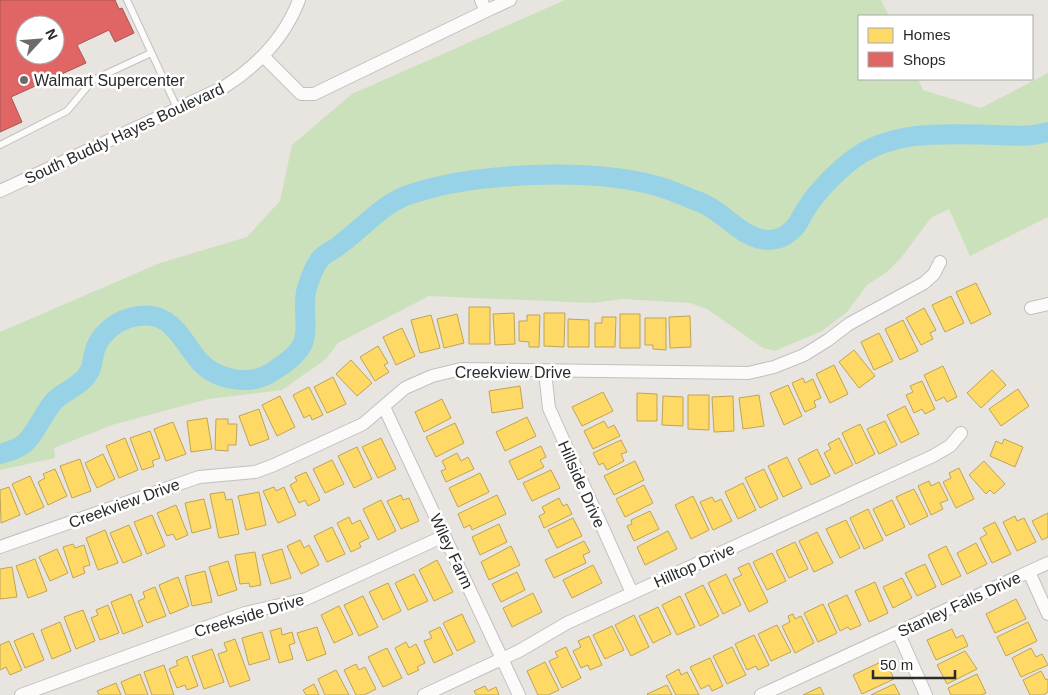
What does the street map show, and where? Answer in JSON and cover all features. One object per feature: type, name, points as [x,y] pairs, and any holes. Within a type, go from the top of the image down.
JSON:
[{"type":"street","name":"South Buddy Hayes Boulevard","points":[[0,191],[178,110],[230,83],[263,56],[277,40],[300,0]]},
{"type":"street","points":[[263,56],[301,94],[314,94],[483,6],[510,0]]},
{"type":"street","name":"Creekview Drive","points":[[0,547],[199,477],[225,473],[254,472],[274,465],[363,424],[384,408],[405,388],[432,376],[461,369],[545,372],[748,373],[774,367],[804,355],[849,324],[924,283],[934,274],[940,262]]},
{"type":"street","points":[[1031,308],[1048,304]]},
{"type":"street","name":"Hillside Drive","points":[[545,372],[549,408],[632,593]]},
{"type":"street","name":"Wiley Farm","points":[[384,408],[519,695]]},
{"type":"street","name":"Hilltop Drive","points":[[424,695],[502,659],[567,623],[933,456],[950,446],[961,434]]},
{"type":"street","name":"Creekside Drive","points":[[21,695],[245,613],[306,599],[444,536]]},
{"type":"street","name":"Stanley Falls Drive","points":[[763,694],[1048,563]]},
{"type":"street","points":[[1029,572],[1048,614]]},
{"type":"street","points":[[898,632],[926,695]]},
{"type":"lane","points":[[127,0],[178,110]]},
{"type":"lane","points":[[0,145],[67,111],[93,80],[152,53]]},
{"type":"green space","points":[[565,0],[881,0],[888,15],[858,15],[858,80],[918,80],[923,90],[981,108],[1048,73],[1048,217],[970,256],[949,209],[931,218],[901,258],[887,272],[867,285],[847,312],[822,331],[775,351],[763,348],[707,309],[690,303],[623,299],[593,303],[429,296],[338,343],[326,359],[282,390],[208,399],[112,425],[54,448],[55,458],[0,470],[0,332],[160,263],[247,237],[280,201],[292,145],[352,94]]},
{"type":"building: Homes","points":[[976,283],[991,314],[971,324],[956,292]]},
{"type":"building: Homes","points":[[951,296],[964,323],[945,332],[932,305]]},
{"type":"building: Homes","points":[[469,307],[490,307],[490,344],[469,344]]},
{"type":"building: Homes","points":[[924,308],[936,330],[930,333],[933,339],[921,345],[906,318]]},
{"type":"building: Homes","points":[[514,313],[515,344],[495,345],[493,314]]},
{"type":"building: Homes","points":[[544,313],[565,313],[564,347],[544,346]]},
{"type":"building: Homes","points":[[457,314],[464,343],[444,348],[437,319]]},
{"type":"building: Homes","points":[[620,314],[640,314],[640,348],[620,348]]},
{"type":"building: Homes","points":[[431,315],[440,348],[420,353],[411,320]]},
{"type":"building: Homes","points":[[527,315],[540,315],[539,347],[529,347],[529,342],[519,341],[519,321],[527,321]]},
{"type":"building: Homes","points":[[690,316],[691,347],[670,348],[669,317]]},
{"type":"building: Homes","points":[[602,317],[616,317],[615,347],[595,347],[595,323],[602,323]]},
{"type":"building: Homes","points":[[645,318],[666,318],[666,350],[653,349],[653,345],[645,345]]},
{"type":"building: Homes","points":[[568,319],[589,320],[589,347],[568,347]]},
{"type":"building: Homes","points":[[903,320],[918,351],[900,360],[885,329]]},
{"type":"building: Homes","points":[[402,328],[415,356],[396,365],[383,337]]},
{"type":"building: Homes","points":[[879,333],[893,361],[874,370],[861,342]]},
{"type":"building: Homes","points":[[378,346],[388,363],[384,365],[389,372],[375,381],[360,357]]},
{"type":"building: Homes","points":[[854,350],[875,376],[859,388],[839,362]]},
{"type":"building: Homes","points":[[351,360],[372,383],[357,396],[336,374]]},
{"type":"building: Homes","points":[[834,365],[848,394],[830,403],[816,374]]},
{"type":"building: Homes","points":[[943,366],[957,397],[947,402],[944,397],[936,401],[924,375]]},
{"type":"building: Homes","points":[[992,370],[1006,385],[981,408],[967,393]]},
{"type":"building: Homes","points":[[333,377],[346,404],[327,413],[314,387]]},
{"type":"building: Homes","points":[[803,378],[805,383],[813,379],[821,398],[814,401],[816,407],[805,412],[792,383]]},
{"type":"building: Homes","points":[[922,381],[935,409],[925,414],[922,409],[914,413],[906,395],[913,392],[910,386]]},
{"type":"building: Homes","points":[[788,385],[802,416],[784,425],[770,393]]},
{"type":"building: Homes","points":[[520,386],[523,408],[492,413],[489,391]]},
{"type":"building: Homes","points":[[309,387],[323,415],[312,420],[310,415],[304,418],[293,395]]},
{"type":"building: Homes","points":[[1018,389],[1029,406],[1001,426],[989,409]]},
{"type":"building: Homes","points":[[603,392],[613,411],[582,426],[572,407]]},
{"type":"building: Homes","points":[[637,393],[657,394],[657,421],[637,421]]},
{"type":"building: Homes","points":[[688,395],[709,395],[709,430],[688,429]]},
{"type":"building: Homes","points":[[759,395],[764,426],[743,429],[739,398]]},
{"type":"building: Homes","points":[[280,396],[295,427],[277,436],[262,405]]},
{"type":"building: Homes","points":[[663,396],[683,397],[683,426],[662,425]]},
{"type":"building: Homes","points":[[733,396],[734,431],[714,432],[712,397]]},
{"type":"building: Homes","points":[[442,399],[451,418],[424,432],[415,412]]},
{"type":"building: Homes","points":[[905,406],[919,434],[901,443],[887,415]]},
{"type":"building: Homes","points":[[259,409],[269,439],[250,446],[239,416]]},
{"type":"building: Homes","points":[[527,417],[536,436],[505,451],[496,432]]},
{"type":"building: Homes","points":[[207,418],[212,449],[191,452],[187,421]]},
{"type":"building: Homes","points":[[216,419],[228,419],[228,424],[237,424],[236,445],[228,445],[228,451],[215,450]]},
{"type":"building: Homes","points":[[604,421],[608,428],[614,425],[620,436],[593,449],[584,431]]},
{"type":"building: Homes","points":[[885,421],[897,445],[879,454],[867,429]]},
{"type":"building: Homes","points":[[173,422],[186,454],[166,461],[154,429]]},
{"type":"building: Homes","points":[[455,423],[464,443],[436,457],[426,437]]},
{"type":"building: Homes","points":[[860,424],[875,454],[856,464],[842,433]]},
{"type":"building: Homes","points":[[150,431],[160,458],[152,461],[154,466],[142,470],[130,438]]},
{"type":"building: Homes","points":[[125,438],[138,470],[119,478],[106,446]]},
{"type":"building: Homes","points":[[381,438],[396,469],[378,478],[362,447]]},
{"type":"building: Homes","points":[[839,438],[853,465],[835,474],[824,453],[831,449],[828,444]]},
{"type":"building: Homes","points":[[1004,439],[1023,447],[1015,467],[990,456],[996,441],[1002,444]]},
{"type":"building: Homes","points":[[621,440],[627,452],[621,454],[624,461],[607,470],[603,463],[599,465],[593,453]]},
{"type":"building: Homes","points":[[541,446],[546,457],[540,460],[544,467],[518,480],[509,461]]},
{"type":"building: Homes","points":[[357,447],[372,479],[354,488],[338,456]]},
{"type":"building: Homes","points":[[817,449],[830,476],[811,485],[798,459]]},
{"type":"building: Homes","points":[[457,453],[461,461],[468,457],[474,469],[446,482],[441,471],[446,469],[442,461]]},
{"type":"building: Homes","points":[[103,454],[115,479],[97,488],[85,463]]},
{"type":"building: Homes","points":[[787,457],[802,488],[783,497],[768,466]]},
{"type":"building: Homes","points":[[80,459],[91,491],[72,498],[60,466]]},
{"type":"building: Homes","points":[[332,460],[344,484],[325,493],[313,469]]},
{"type":"building: Homes","points":[[635,461],[644,480],[614,495],[604,476]]},
{"type":"building: Homes","points":[[984,461],[1005,484],[994,494],[990,490],[986,494],[969,475]]},
{"type":"building: Homes","points":[[959,468],[974,499],[956,508],[943,482],[951,478],[949,473]]},
{"type":"building: Homes","points":[[55,469],[67,496],[48,505],[38,482],[45,478],[43,474]]},
{"type":"building: Homes","points":[[764,469],[778,499],[760,508],[745,478]]},
{"type":"building: Homes","points":[[551,470],[560,488],[532,501],[523,483]]},
{"type":"building: Homes","points":[[306,472],[320,500],[308,506],[305,500],[299,503],[290,485],[297,481],[295,477]]},
{"type":"building: Homes","points":[[480,473],[489,492],[458,507],[449,488]]},
{"type":"building: Homes","points":[[30,476],[44,507],[26,515],[12,484]]},
{"type":"building: Homes","points":[[929,481],[931,486],[939,482],[948,500],[940,503],[943,509],[931,515],[918,486]]},
{"type":"building: Homes","points":[[743,483],[756,510],[738,519],[725,492]]},
{"type":"building: Homes","points":[[644,485],[653,503],[625,517],[616,499]]},
{"type":"building: Homes","points":[[9,487],[20,515],[1,523],[0,490]]},
{"type":"building: Homes","points":[[274,487],[276,491],[284,487],[296,515],[278,523],[263,491]]},
{"type":"building: Homes","points":[[914,489],[928,516],[910,525],[896,497]]},
{"type":"building: Homes","points":[[224,492],[226,500],[232,499],[239,534],[219,538],[210,494]]},
{"type":"building: Homes","points":[[259,492],[266,525],[246,530],[238,496]]},
{"type":"building: Homes","points":[[401,495],[403,500],[409,498],[419,521],[401,529],[387,501]]},
{"type":"building: Homes","points":[[497,495],[506,514],[472,530],[470,525],[464,528],[458,514]]},
{"type":"building: Homes","points":[[693,496],[709,530],[691,539],[675,505]]},
{"type":"building: Homes","points":[[712,497],[715,502],[721,499],[732,521],[713,530],[700,502]]},
{"type":"building: Homes","points":[[559,498],[563,506],[567,504],[572,514],[544,528],[539,516],[545,513],[542,507]]},
{"type":"building: Homes","points":[[204,499],[211,528],[192,533],[185,503]]},
{"type":"building: Homes","points":[[381,500],[396,531],[378,540],[363,509]]},
{"type":"building: Homes","points":[[892,500],[905,527],[886,536],[873,509]]},
{"type":"building: Homes","points":[[176,505],[188,535],[176,540],[173,534],[167,536],[157,513]]},
{"type":"building: Homes","points":[[868,509],[883,540],[864,549],[850,518]]},
{"type":"building: Homes","points":[[650,511],[659,529],[634,541],[627,526],[632,524],[631,520]]},
{"type":"building: Homes","points":[[1048,513],[1048,537],[1042,540],[1032,521]]},
{"type":"building: Homes","points":[[152,515],[165,546],[147,554],[134,522]]},
{"type":"building: Homes","points":[[1015,516],[1017,521],[1024,518],[1036,542],[1017,551],[1003,522]]},
{"type":"building: Homes","points":[[349,517],[352,524],[360,520],[369,538],[359,543],[361,547],[351,552],[337,523]]},
{"type":"building: Homes","points":[[573,518],[582,536],[557,548],[548,530]]},
{"type":"building: Homes","points":[[846,520],[860,548],[840,558],[826,529]]},
{"type":"building: Homes","points":[[995,522],[1011,554],[992,563],[980,538],[987,534],[983,528]]},
{"type":"building: Homes","points":[[499,524],[507,542],[480,555],[472,537]]},
{"type":"building: Homes","points":[[129,525],[142,555],[123,563],[110,533]]},
{"type":"building: Homes","points":[[332,527],[345,554],[327,562],[314,536]]},
{"type":"building: Homes","points":[[105,530],[118,563],[98,570],[86,538]]},
{"type":"building: Homes","points":[[668,531],[677,549],[645,565],[637,547]]},
{"type":"building: Homes","points":[[817,532],[833,563],[814,572],[799,541]]},
{"type":"building: Homes","points":[[300,540],[304,548],[309,545],[319,565],[301,574],[287,546]]},
{"type":"building: Homes","points":[[584,541],[590,552],[583,555],[586,563],[554,578],[545,560]]},
{"type":"building: Homes","points":[[795,542],[808,569],[789,578],[776,551]]},
{"type":"building: Homes","points":[[976,543],[987,564],[967,574],[957,553]]},
{"type":"building: Homes","points":[[73,544],[75,548],[84,545],[90,565],[83,567],[85,573],[73,578],[63,547]]},
{"type":"building: Homes","points":[[511,546],[520,565],[489,580],[481,562]]},
{"type":"building: Homes","points":[[946,546],[961,576],[942,585],[928,555]]},
{"type":"building: Homes","points":[[57,549],[68,573],[50,581],[39,557]]},
{"type":"building: Homes","points":[[282,549],[291,578],[271,584],[262,555]]},
{"type":"building: Homes","points":[[255,552],[261,585],[250,587],[249,583],[240,584],[235,555]]},
{"type":"building: Homes","points":[[772,553],[786,581],[767,590],[753,562]]},
{"type":"building: Homes","points":[[35,559],[47,591],[28,598],[16,566]]},
{"type":"building: Homes","points":[[437,560],[453,592],[434,601],[419,570]]},
{"type":"building: Homes","points":[[228,561],[237,590],[218,596],[209,567]]},
{"type":"building: Homes","points":[[749,563],[768,602],[749,612],[733,579],[742,575],[738,568]]},
{"type":"building: Homes","points":[[925,564],[936,587],[917,596],[905,573]]},
{"type":"building: Homes","points":[[593,565],[602,583],[572,598],[563,580]]},
{"type":"building: Homes","points":[[12,567],[17,597],[0,599],[0,569]]},
{"type":"building: Homes","points":[[205,571],[212,602],[192,606],[185,576]]},
{"type":"building: Homes","points":[[517,572],[525,590],[501,602],[492,584]]},
{"type":"building: Homes","points":[[414,574],[428,601],[408,610],[395,583]]},
{"type":"building: Homes","points":[[726,574],[741,605],[723,614],[708,583]]},
{"type":"building: Homes","points":[[178,577],[189,606],[170,614],[159,585]]},
{"type":"building: Homes","points":[[902,578],[912,598],[893,608],[883,587]]},
{"type":"building: Homes","points":[[875,582],[888,613],[869,622],[855,591]]},
{"type":"building: Homes","points":[[388,583],[401,611],[383,620],[369,592]]},
{"type":"building: Homes","points":[[703,585],[719,616],[700,626],[685,594]]},
{"type":"building: Homes","points":[[155,587],[166,616],[147,623],[138,601],[145,598],[143,592]]},
{"type":"building: Homes","points":[[533,593],[542,612],[512,627],[503,608]]},
{"type":"building: Homes","points":[[131,594],[143,626],[123,634],[111,602]]},
{"type":"building: Homes","points":[[847,595],[861,625],[850,630],[848,627],[840,631],[828,604]]},
{"type":"building: Homes","points":[[363,596],[378,627],[359,636],[344,605]]},
{"type":"building: Homes","points":[[680,596],[695,627],[677,635],[662,605]]},
{"type":"building: Homes","points":[[1016,599],[1026,619],[995,633],[986,614]]},
{"type":"building: Homes","points":[[823,604],[837,633],[818,642],[804,613]]},
{"type":"building: Homes","points":[[108,605],[119,633],[100,640],[91,618],[98,615],[96,610]]},
{"type":"building: Homes","points":[[339,606],[353,634],[334,643],[321,615]]},
{"type":"building: Homes","points":[[658,607],[671,634],[653,643],[639,616]]},
{"type":"building: Homes","points":[[83,610],[95,641],[76,649],[64,617]]},
{"type":"building: Homes","points":[[462,614],[475,642],[457,651],[443,623]]},
{"type":"building: Homes","points":[[793,614],[795,619],[801,616],[814,643],[795,653],[782,626],[790,622],[788,616]]},
{"type":"building: Homes","points":[[634,615],[649,647],[631,656],[615,625]]},
{"type":"building: Homes","points":[[60,622],[71,651],[52,659],[41,630]]},
{"type":"building: Homes","points":[[1028,622],[1037,641],[1006,656],[997,637]]},
{"type":"building: Homes","points":[[777,625],[791,652],[771,661],[758,634]]},
{"type":"building: Homes","points":[[612,626],[624,650],[605,659],[593,635]]},
{"type":"building: Homes","points":[[317,627],[326,654],[307,661],[297,633]]},
{"type":"building: Homes","points":[[440,627],[453,654],[434,663],[424,641],[432,638],[429,632]]},
{"type":"building: Homes","points":[[281,628],[282,635],[292,632],[295,643],[289,645],[293,659],[279,663],[270,631]]},
{"type":"building: Homes","points":[[952,629],[956,638],[963,635],[968,646],[936,660],[927,640]]},
{"type":"building: Homes","points":[[262,632],[270,659],[249,665],[242,638]]},
{"type":"building: Homes","points":[[33,633],[44,660],[25,668],[14,641]]},
{"type":"building: Homes","points":[[754,635],[769,665],[758,670],[756,666],[747,670],[735,644]]},
{"type":"building: Homes","points":[[589,636],[602,665],[590,670],[588,665],[581,668],[573,651],[581,647],[578,641]]},
{"type":"building: Homes","points":[[235,639],[250,680],[230,687],[218,654],[227,651],[224,643]]},
{"type":"building: Homes","points":[[9,641],[22,670],[10,675],[6,667],[0,670],[0,645]]},
{"type":"building: Homes","points":[[406,642],[409,648],[416,644],[425,663],[417,667],[419,670],[408,675],[395,648]]},
{"type":"building: Homes","points":[[566,647],[581,678],[562,688],[549,661],[558,657],[555,652]]},
{"type":"building: Homes","points":[[732,647],[746,675],[727,684],[713,656]]},
{"type":"building: Homes","points":[[387,648],[402,678],[383,687],[368,657]]},
{"type":"building: Homes","points":[[1031,648],[1036,657],[1042,654],[1048,665],[1021,677],[1012,658]]},
{"type":"building: Homes","points":[[212,649],[224,682],[204,689],[192,656]]},
{"type":"building: Homes","points":[[965,651],[977,669],[947,684],[937,665]]},
{"type":"building: Homes","points":[[187,656],[198,686],[187,690],[185,685],[177,688],[169,669],[178,665],[176,661]]},
{"type":"building: Homes","points":[[710,658],[723,686],[712,691],[709,685],[701,689],[690,667]]},
{"type":"building: Homes","points":[[885,660],[894,679],[862,694],[853,675]]},
{"type":"building: Homes","points":[[545,662],[559,690],[548,695],[538,695],[527,671]]},
{"type":"building: Homes","points":[[356,664],[359,670],[365,667],[376,689],[364,695],[356,695],[344,670]]},
{"type":"building: Homes","points":[[164,665],[174,695],[152,695],[144,672]]},
{"type":"building: Homes","points":[[679,669],[681,675],[687,672],[699,695],[676,695],[666,676]]},
{"type":"building: Homes","points":[[336,670],[349,695],[325,695],[318,679]]},
{"type":"building: Homes","points":[[1041,671],[1046,680],[1048,679],[1048,692],[1043,695],[1030,695],[1023,680]]},
{"type":"building: Homes","points":[[140,674],[148,695],[126,695],[121,682]]},
{"type":"building: Homes","points":[[977,674],[986,693],[981,695],[951,695],[948,688]]},
{"type":"building: Homes","points":[[116,683],[121,695],[99,695],[97,691]]},
{"type":"building: Homes","points":[[314,684],[319,695],[306,695],[303,690]]},
{"type":"building: Homes","points":[[894,684],[900,695],[871,695]]},
{"type":"building: Homes","points":[[667,685],[672,695],[647,694]]},
{"type":"building: Homes","points":[[485,686],[488,691],[496,687],[499,695],[476,695],[474,691]]},
{"type":"building: Homes","points":[[820,687],[824,695],[803,695]]},
{"type":"building: Shops","name":"Walmart Supercenter","points":[[0,0],[115,0],[119,9],[122,8],[134,33],[115,42],[109,30],[77,45],[86,63],[11,97],[22,122],[0,132]]},
{"type":"waterway","points":[[0,454],[18,447],[28,440],[54,401],[86,377],[91,368],[98,342],[102,336],[117,323],[129,318],[143,315],[155,316],[164,320],[179,334],[200,362],[216,374],[245,380],[254,379],[272,372],[291,358],[302,345],[305,332],[306,293],[312,272],[319,261],[383,209],[411,194],[468,181],[500,177],[568,175],[630,180],[663,188],[700,202],[709,206],[749,235],[771,240],[790,232],[816,195],[835,174],[856,157],[872,148],[906,137],[924,135],[1022,136],[1048,132]]},
{"type":"place","name":"Walmart Supercenter","points":[[24,80]]}]
